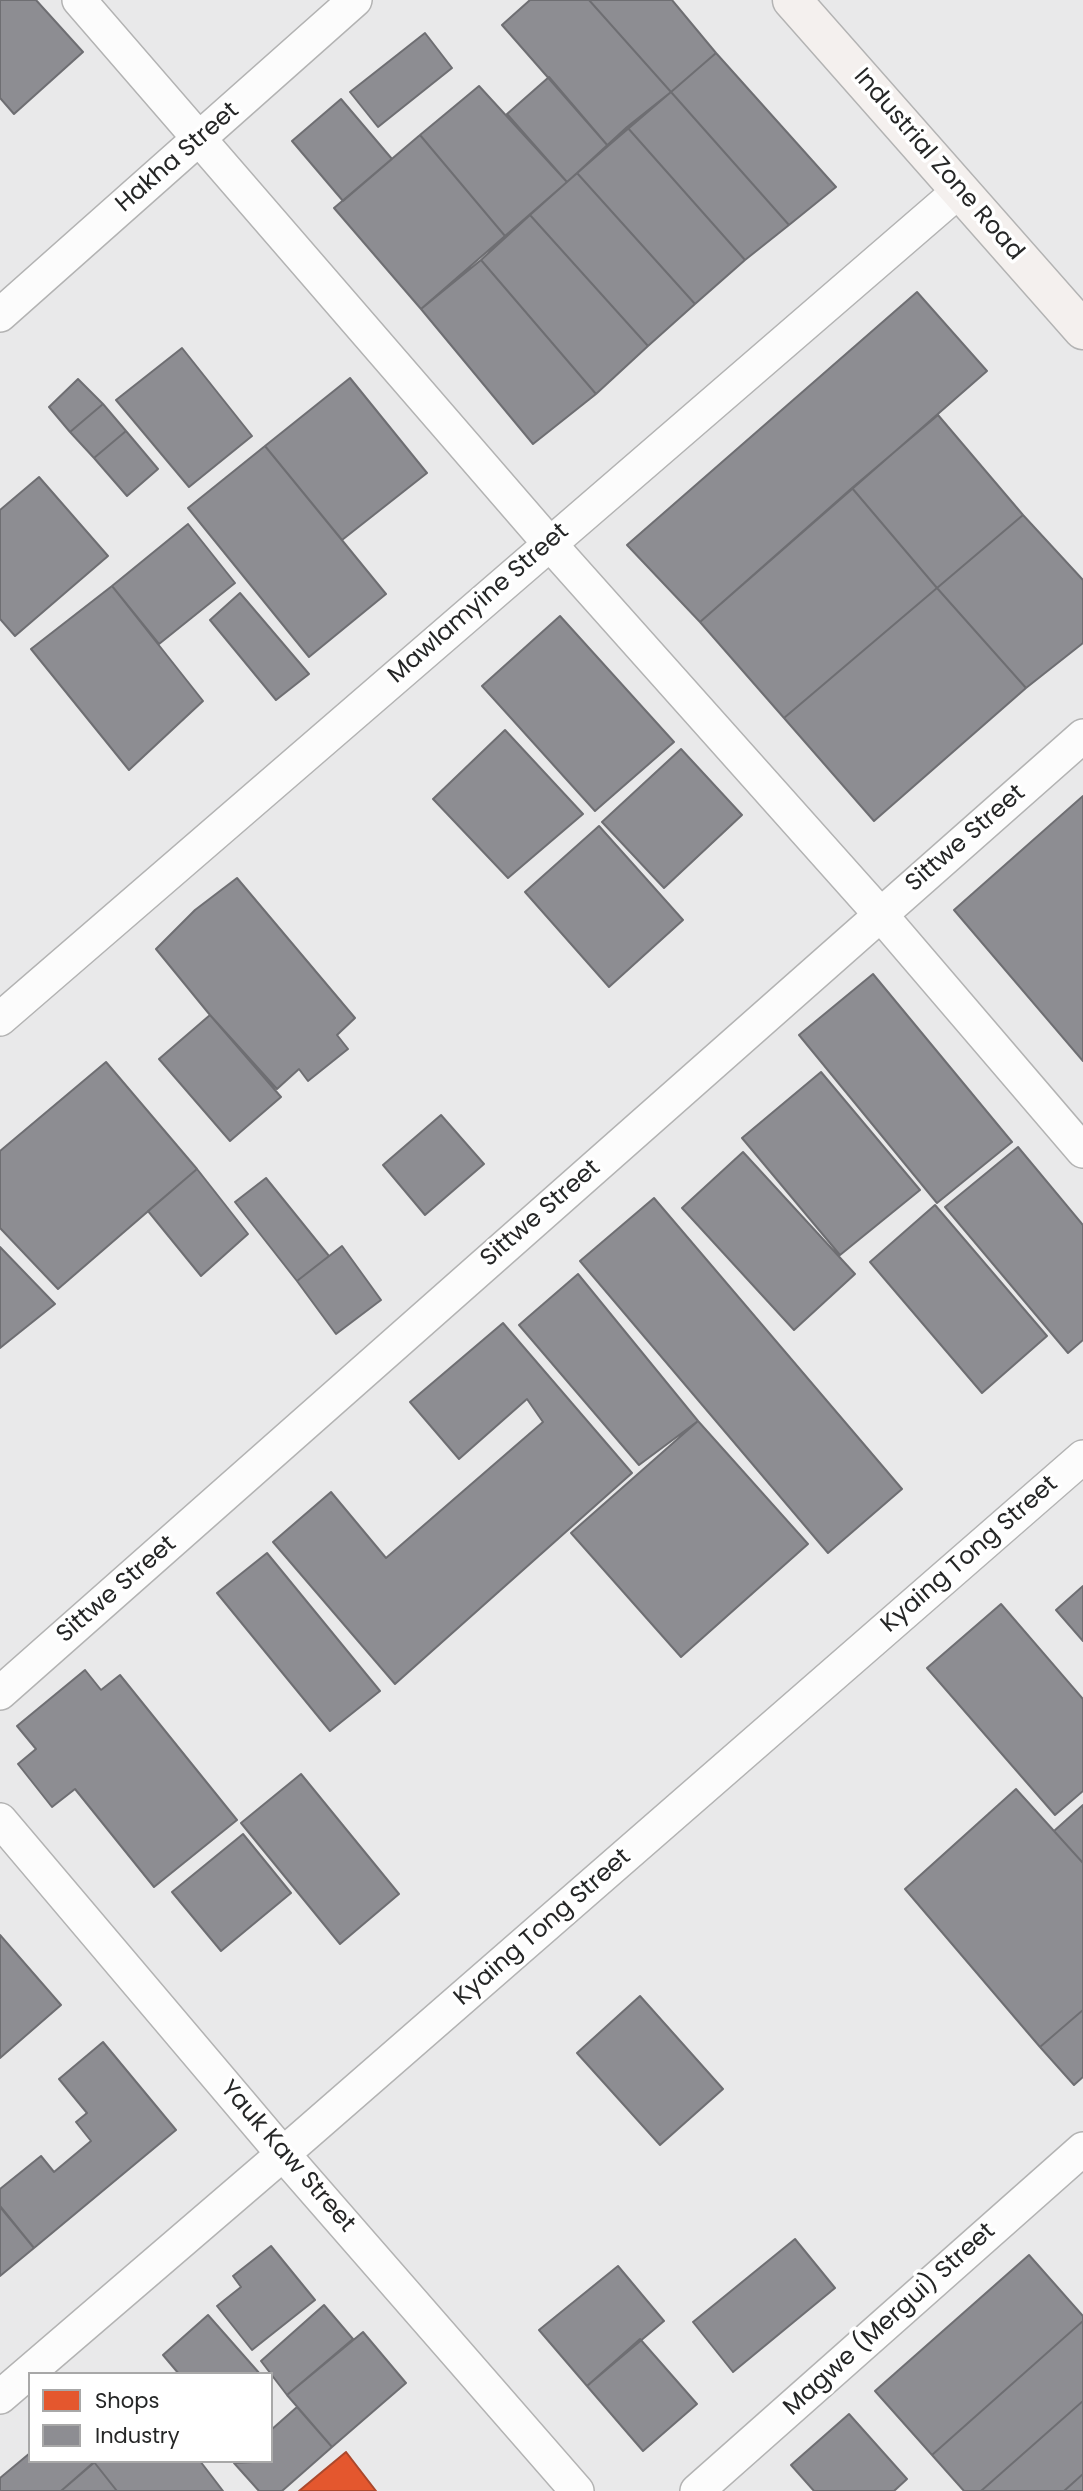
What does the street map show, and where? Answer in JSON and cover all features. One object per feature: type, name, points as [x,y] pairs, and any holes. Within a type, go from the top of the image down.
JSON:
[{"type":"street","points":[[79,0],[549,543],[880,914],[1083,1152]]},
{"type":"street","name":"Hakha Street","points":[[0,315],[355,0]]},
{"type":"street","name":"Industrial Zone Road","points":[[792,0],[1083,330]]},
{"type":"street","name":"Mawlamyine Street","points":[[0,1019],[960,190]]},
{"type":"street","name":"Sittwe Street","points":[[0,1693],[1083,736]]},
{"type":"street","name":"Kyaing Tong Street","points":[[29,2372],[1083,1457]]},
{"type":"street","name":"Yauk Kaw Street","points":[[0,1821],[283,2154],[578,2491]]},
{"type":"street","name":"Magwe (Mergui) Street","points":[[697,2491],[1083,2149]]},
{"type":"street","name":"Kyaing Tong Street","points":[[0,2397],[28,2373]]},
{"type":"building: Shops","points":[[346,2452],[376,2491],[299,2491]]},
{"type":"building: Industry","points":[[0,0],[36,0],[83,52],[14,114],[0,98]]},
{"type":"building: Industry","points":[[530,0],[589,0],[671,92],[608,146],[502,25]]},
{"type":"building: Industry","points":[[589,0],[672,0],[716,53],[671,92]]},
{"type":"building: Industry","points":[[425,33],[452,68],[378,127],[350,92]]},
{"type":"building: Industry","points":[[716,53],[836,187],[789,225],[671,92]]},
{"type":"building: Industry","points":[[549,77],[608,146],[567,182],[507,114]]},
{"type":"building: Industry","points":[[479,86],[567,182],[505,236],[420,135]]},
{"type":"building: Industry","points":[[671,92],[789,225],[745,260],[627,127]]},
{"type":"building: Industry","points":[[341,99],[392,159],[343,201],[292,141]]},
{"type":"building: Industry","points":[[627,127],[745,260],[695,304],[577,173]]},
{"type":"building: Industry","points":[[420,135],[505,236],[421,309],[334,208]]},
{"type":"building: Industry","points":[[577,173],[695,304],[648,346],[530,215]]},
{"type":"building: Industry","points":[[530,215],[648,346],[596,394],[481,260]]},
{"type":"building: Industry","points":[[481,260],[596,394],[533,444],[421,309]]},
{"type":"building: Industry","points":[[917,292],[987,371],[700,622],[627,545]]},
{"type":"building: Industry","points":[[182,348],[252,436],[189,487],[116,400]]},
{"type":"building: Industry","points":[[350,378],[427,473],[342,540],[265,446]]},
{"type":"building: Industry","points":[[78,379],[103,404],[70,432],[49,407]]},
{"type":"building: Industry","points":[[103,404],[126,431],[94,458],[70,432]]},
{"type":"building: Industry","points":[[938,415],[1023,515],[937,588],[852,488]]},
{"type":"building: Industry","points":[[126,431],[158,469],[127,496],[94,458]]},
{"type":"building: Industry","points":[[265,446],[386,594],[309,657],[188,508]]},
{"type":"building: Industry","points":[[39,477],[108,556],[15,636],[0,619],[0,510]]},
{"type":"building: Industry","points":[[852,488],[937,588],[784,718],[700,622]]},
{"type":"building: Industry","points":[[1023,515],[1083,580],[1083,643],[1026,688],[937,588]]},
{"type":"building: Industry","points":[[188,524],[235,583],[159,644],[112,586]]},
{"type":"building: Industry","points":[[112,586],[203,701],[129,770],[31,649]]},
{"type":"building: Industry","points":[[937,588],[1026,688],[874,821],[784,718]]},
{"type":"building: Industry","points":[[240,593],[309,674],[276,700],[210,620]]},
{"type":"building: Industry","points":[[560,616],[674,742],[595,811],[482,686]]},
{"type":"building: Industry","points":[[505,730],[583,814],[508,878],[433,799]]},
{"type":"building: Industry","points":[[681,749],[742,815],[664,888],[602,822]]},
{"type":"building: Industry","points":[[1083,796],[1083,1061],[954,910]]},
{"type":"building: Industry","points":[[599,826],[683,920],[609,987],[525,892]]},
{"type":"building: Industry","points":[[237,878],[355,1018],[337,1035],[348,1049],[308,1081],[299,1069],[277,1089],[210,1015],[156,949],[195,910]]},
{"type":"building: Industry","points":[[873,974],[1012,1142],[937,1203],[799,1035]]},
{"type":"building: Industry","points":[[210,1015],[281,1097],[230,1141],[159,1059]]},
{"type":"building: Industry","points":[[106,1062],[197,1169],[58,1289],[0,1228],[0,1151]]},
{"type":"building: Industry","points":[[821,1072],[920,1190],[840,1255],[742,1138]]},
{"type":"building: Industry","points":[[441,1115],[484,1164],[425,1215],[383,1165]]},
{"type":"building: Industry","points":[[1018,1147],[1083,1225],[1083,1340],[1068,1353],[945,1207]]},
{"type":"building: Industry","points":[[743,1152],[855,1274],[794,1330],[682,1208]]},
{"type":"building: Industry","points":[[197,1169],[248,1234],[201,1276],[148,1211]]},
{"type":"building: Industry","points":[[266,1178],[329,1256],[297,1281],[235,1202]]},
{"type":"building: Industry","points":[[654,1198],[902,1489],[828,1553],[580,1261]]},
{"type":"building: Industry","points":[[935,1205],[1047,1336],[982,1393],[870,1262]]},
{"type":"building: Industry","points":[[342,1246],[381,1300],[336,1334],[297,1281]]},
{"type":"building: Industry","points":[[0,1247],[55,1304],[0,1348]]},
{"type":"building: Industry","points":[[578,1274],[698,1421],[639,1465],[519,1325]]},
{"type":"building: Industry","points":[[503,1323],[632,1473],[395,1684],[273,1542],[331,1492],[386,1558],[543,1422],[527,1399],[459,1459],[410,1402]]},
{"type":"building: Industry","points":[[698,1421],[808,1544],[681,1657],[571,1533]]},
{"type":"building: Industry","points":[[267,1553],[380,1691],[330,1731],[217,1593]]},
{"type":"building: Industry","points":[[1083,1586],[1083,1641],[1056,1610]]},
{"type":"building: Industry","points":[[1001,1604],[1083,1699],[1083,1791],[1055,1815],[927,1668]]},
{"type":"building: Industry","points":[[85,1670],[101,1690],[120,1675],[237,1820],[154,1887],[75,1789],[52,1807],[18,1764],[36,1749],[17,1726]]},
{"type":"building: Industry","points":[[301,1774],[399,1894],[340,1944],[241,1823]]},
{"type":"building: Industry","points":[[1016,1789],[1083,1863],[1083,2010],[1040,2047],[905,1889]]},
{"type":"building: Industry","points":[[1083,1805],[1083,1863],[1054,1831]]},
{"type":"building: Industry","points":[[243,1834],[291,1893],[221,1951],[172,1892]]},
{"type":"building: Industry","points":[[0,1935],[61,2005],[0,2058]]},
{"type":"building: Industry","points":[[640,1996],[723,2089],[660,2145],[577,2053]]},
{"type":"building: Industry","points":[[1083,2010],[1083,2077],[1074,2085],[1040,2047]]},
{"type":"building: Industry","points":[[103,2042],[176,2130],[34,2248],[0,2206],[0,2189],[41,2156],[54,2172],[91,2141],[76,2122],[87,2113],[59,2079]]},
{"type":"building: Industry","points":[[0,2207],[34,2248],[0,2276]]},
{"type":"building: Industry","points":[[795,2239],[835,2288],[733,2372],[693,2322]]},
{"type":"building: Industry","points":[[271,2246],[315,2300],[252,2350],[217,2306],[241,2287],[233,2276]]},
{"type":"building: Industry","points":[[1029,2255],[1083,2316],[1083,2321],[932,2455],[875,2391]]},
{"type":"building: Industry","points":[[618,2266],[664,2321],[587,2386],[539,2330]]},
{"type":"building: Industry","points":[[324,2305],[353,2339],[287,2395],[273,2377],[273,2372],[269,2372],[261,2361]]},
{"type":"building: Industry","points":[[208,2315],[258,2372],[177,2372],[163,2355]]},
{"type":"building: Industry","points":[[1083,2321],[1083,2401],[981,2491],[964,2491],[932,2455]]},
{"type":"building: Industry","points":[[363,2332],[406,2383],[332,2447],[287,2395]]},
{"type":"building: Industry","points":[[640,2339],[697,2404],[643,2451],[587,2386]]},
{"type":"building: Industry","points":[[1083,2401],[1083,2474],[1064,2491],[981,2491]]},
{"type":"building: Industry","points":[[297,2407],[332,2447],[282,2491],[259,2491],[234,2463],[273,2463],[273,2428]]},
{"type":"building: Industry","points":[[849,2414],[907,2479],[894,2491],[814,2491],[791,2465]]},
{"type":"building: Industry","points":[[28,2455],[28,2463],[94,2463],[61,2491],[0,2491],[0,2478]]},
{"type":"building: Industry","points":[[95,2463],[202,2463],[223,2491],[117,2491]]},
{"type":"building: Industry","points":[[95,2463],[117,2491],[61,2491]]},
{"type":"building: Industry","points":[[1083,2474],[1083,2491],[1064,2491]]}]
